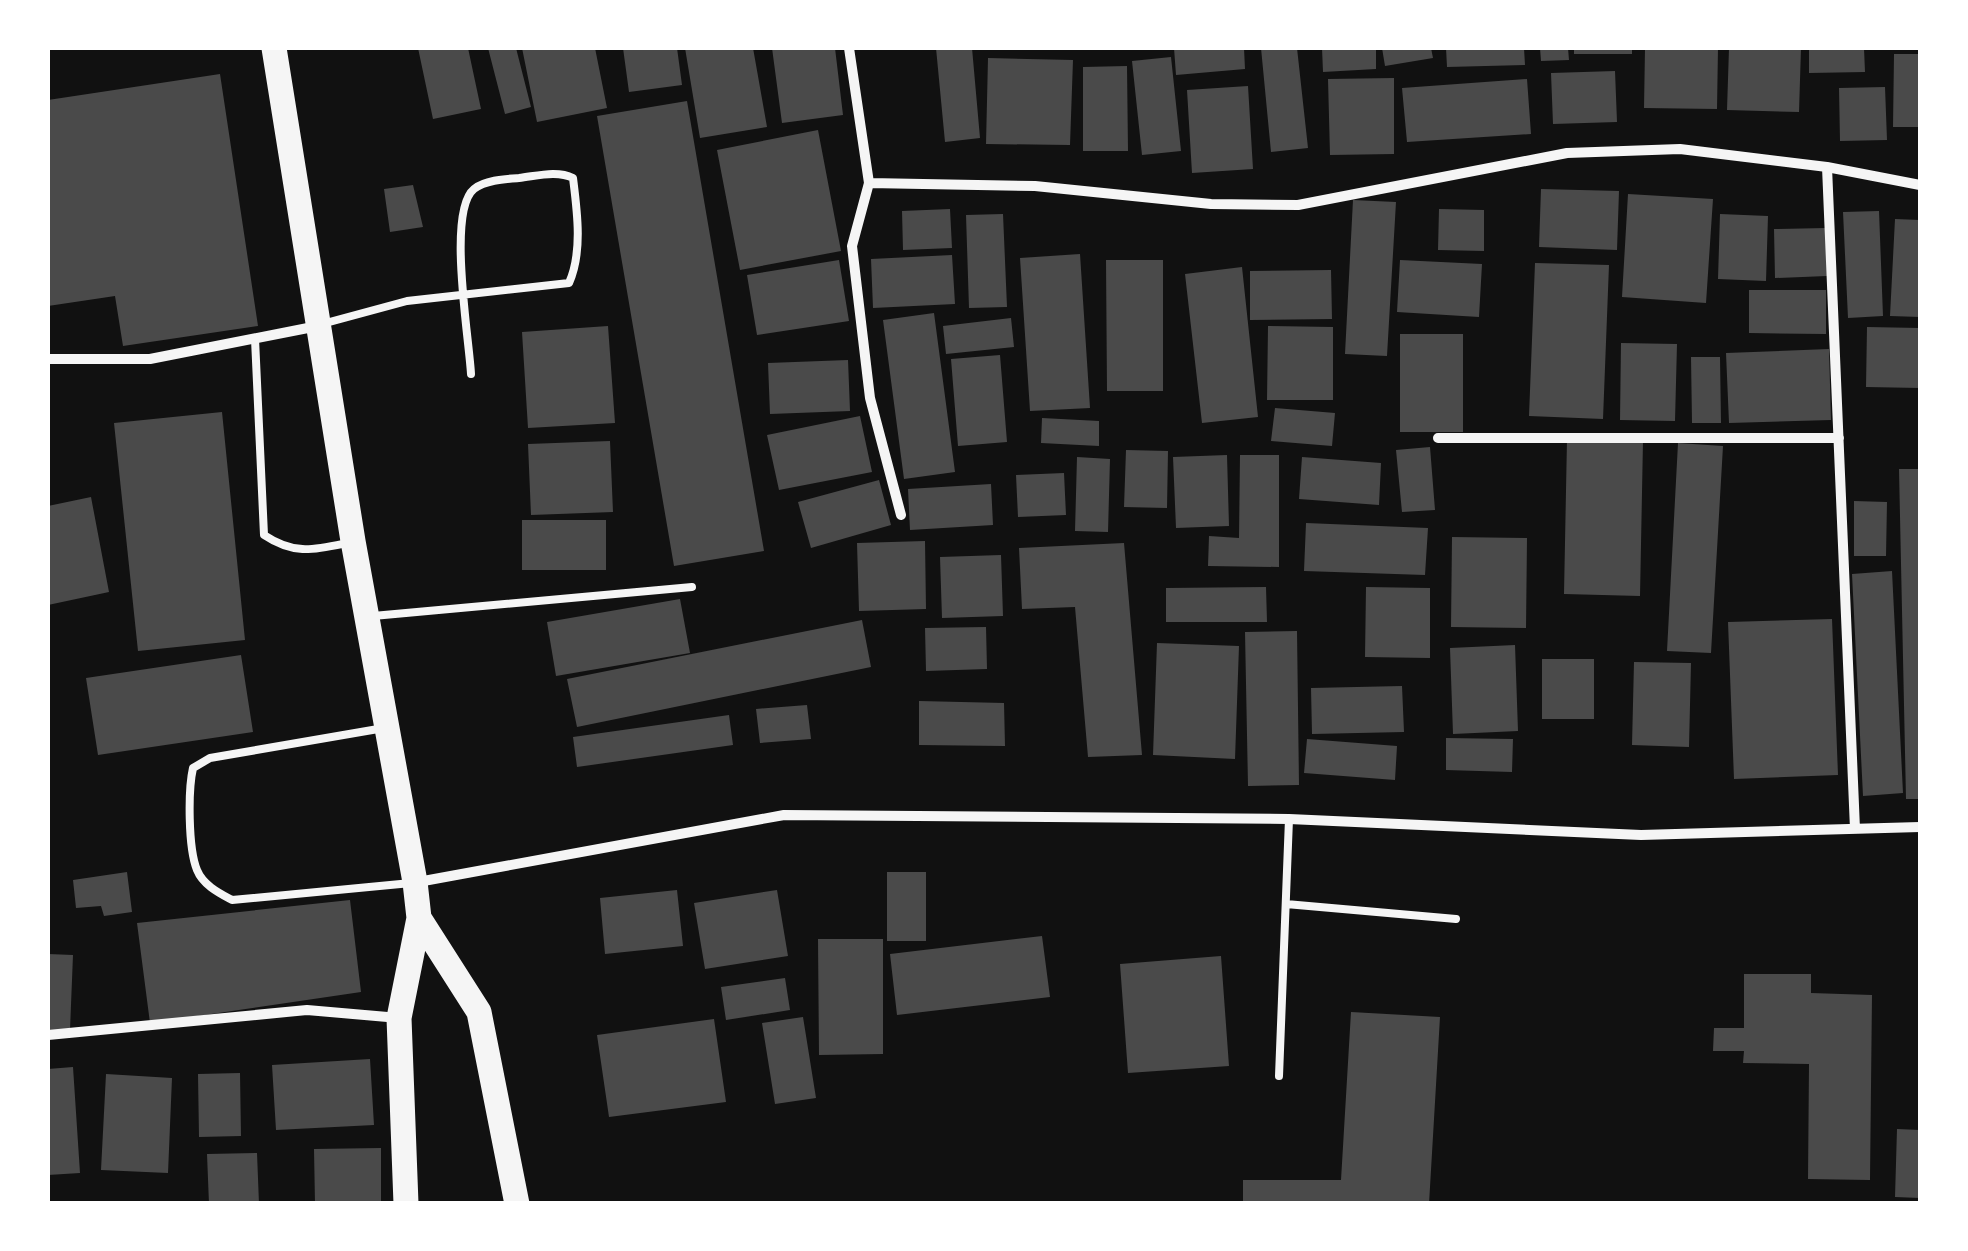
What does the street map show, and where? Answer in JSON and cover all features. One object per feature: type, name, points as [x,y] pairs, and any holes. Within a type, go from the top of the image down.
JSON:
[{"type":"main road","points":[[274,48],[353,541],[415,882],[419,918],[399,1018],[406,1204]]},
{"type":"main road","points":[[419,918],[479,1012],[517,1204]]},
{"type":"street","points":[[848,48],[869,183],[852,246],[870,398],[901,515]]},
{"type":"street","points":[[869,183],[1035,186],[1211,204],[1298,205],[1566,152],[1680,149],[1827,167],[1920,185]]},
{"type":"street","points":[[1827,167],[1855,828]]},
{"type":"street","points":[[48,359],[150,360],[318,326]]},
{"type":"street","points":[[1438,438],[1839,438]]},
{"type":"street","points":[[415,882],[784,815],[1288,819],[1642,835],[1920,827]]},
{"type":"street","points":[[48,1035],[306,1010],[399,1018]]},
{"type":"lane","points":[[318,326],[407,300],[466,294],[569,282],[574,271],[577,213],[573,178],[563,173],[499,180],[475,188],[463,204],[459,230],[466,294],[471,374]]},
{"type":"lane","points":[[255,338],[264,536],[283,548],[304,553],[353,541]]},
{"type":"lane","points":[[368,617],[692,587]]},
{"type":"lane","points":[[388,727],[210,758],[193,768],[188,787],[197,870],[214,891],[232,900],[415,882]]},
{"type":"lane","points":[[1278,1076],[1288,819]]},
{"type":"lane","points":[[1286,904],[1456,919]]},
{"type":"building","points":[[418,48],[468,48],[481,109],[433,119]]},
{"type":"building","points":[[488,48],[516,48],[531,107],[505,114]]},
{"type":"building","points":[[522,48],[595,48],[607,108],[537,122]]},
{"type":"building","points":[[623,48],[677,48],[682,85],[629,92]]},
{"type":"building","points":[[685,48],[753,48],[767,127],[700,138]]},
{"type":"building","points":[[772,48],[835,48],[843,115],[782,123]]},
{"type":"building","points":[[936,48],[972,48],[980,138],[945,142]]},
{"type":"building","points":[[1174,48],[1244,48],[1245,69],[1176,75]]},
{"type":"building","points":[[1261,48],[1297,48],[1308,148],[1271,152]]},
{"type":"building","points":[[1322,48],[1376,48],[1376,69],[1323,72]]},
{"type":"building","points":[[1382,48],[1431,48],[1433,58],[1385,66]]},
{"type":"building","points":[[1446,48],[1524,48],[1525,65],[1447,67]]},
{"type":"building","points":[[1540,48],[1568,48],[1569,60],[1541,61]]},
{"type":"building","points":[[1574,48],[1632,48],[1632,54],[1574,54]]},
{"type":"building","points":[[1645,48],[1718,48],[1717,109],[1644,108]]},
{"type":"building","points":[[1729,48],[1801,48],[1799,112],[1727,110]]},
{"type":"building","points":[[1809,48],[1864,48],[1865,72],[1809,73]]},
{"type":"building","points":[[1894,54],[1920,54],[1920,127],[1893,127]]},
{"type":"building","points":[[1171,57],[1181,151],[1142,155],[1132,61]]},
{"type":"building","points":[[988,58],[1073,60],[1070,145],[986,144]]},
{"type":"building","points":[[1127,66],[1128,151],[1083,151],[1083,67]]},
{"type":"building","points":[[1615,71],[1617,122],[1553,124],[1551,73]]},
{"type":"building","points":[[220,74],[258,326],[123,346],[115,296],[48,306],[48,100]]},
{"type":"building","points":[[1394,78],[1394,154],[1330,155],[1328,79]]},
{"type":"building","points":[[1527,79],[1531,134],[1407,142],[1402,88]]},
{"type":"building","points":[[1248,86],[1253,169],[1192,173],[1187,90]]},
{"type":"building","points":[[1885,87],[1887,140],[1840,141],[1839,88]]},
{"type":"building","points":[[687,101],[764,551],[674,566],[597,116]]},
{"type":"building","points":[[818,130],[841,251],[740,270],[717,150]]},
{"type":"building","points":[[413,185],[423,227],[390,232],[384,189]]},
{"type":"building","points":[[1541,189],[1619,191],[1617,250],[1539,247]]},
{"type":"building","points":[[1628,194],[1713,199],[1706,303],[1622,297]]},
{"type":"building","points":[[1353,200],[1396,202],[1387,356],[1345,354]]},
{"type":"building","points":[[950,209],[952,248],[903,250],[902,211]]},
{"type":"building","points":[[1439,209],[1484,210],[1484,251],[1438,250]]},
{"type":"building","points":[[1879,211],[1883,316],[1848,318],[1843,212]]},
{"type":"building","points":[[1003,214],[1007,307],[969,308],[966,215]]},
{"type":"building","points":[[1720,214],[1768,216],[1766,281],[1718,279]]},
{"type":"building","points":[[1895,219],[1920,220],[1920,317],[1890,316]]},
{"type":"building","points":[[1826,228],[1827,276],[1775,278],[1774,229]]},
{"type":"building","points":[[1080,254],[1090,408],[1030,411],[1020,258]]},
{"type":"building","points":[[952,255],[955,304],[873,308],[871,259]]},
{"type":"building","points":[[839,260],[849,321],[757,335],[747,275]]},
{"type":"building","points":[[1106,260],[1163,260],[1163,391],[1107,391]]},
{"type":"building","points":[[1400,260],[1482,264],[1479,317],[1397,312]]},
{"type":"building","points":[[1535,263],[1609,265],[1603,419],[1529,416]]},
{"type":"building","points":[[1242,267],[1258,417],[1202,423],[1185,274]]},
{"type":"building","points":[[1331,270],[1332,319],[1250,320],[1250,271]]},
{"type":"building","points":[[1749,290],[1826,290],[1826,334],[1749,333]]},
{"type":"building","points":[[934,313],[955,472],[904,479],[883,320]]},
{"type":"building","points":[[1011,318],[1014,347],[946,354],[943,326]]},
{"type":"building","points":[[608,326],[615,423],[528,428],[522,332]]},
{"type":"building","points":[[1268,326],[1333,327],[1333,400],[1267,400]]},
{"type":"building","points":[[1867,327],[1920,328],[1920,388],[1866,387]]},
{"type":"building","points":[[1400,334],[1463,334],[1463,432],[1400,432]]},
{"type":"building","points":[[1621,343],[1677,344],[1675,421],[1620,420]]},
{"type":"building","points":[[1829,349],[1831,420],[1729,423],[1726,353]]},
{"type":"building","points":[[1000,355],[1007,442],[958,446],[951,359]]},
{"type":"building","points":[[1691,357],[1720,357],[1721,423],[1692,423]]},
{"type":"building","points":[[848,360],[850,411],[770,414],[768,363]]},
{"type":"building","points":[[1275,408],[1335,413],[1332,446],[1271,441]]},
{"type":"building","points":[[222,412],[245,640],[138,651],[114,423]]},
{"type":"building","points":[[860,416],[872,472],[779,490],[767,435]]},
{"type":"building","points":[[1042,418],[1099,421],[1099,446],[1041,443]]},
{"type":"building","points":[[1567,439],[1643,441],[1640,596],[1564,594]]},
{"type":"building","points":[[610,441],[613,512],[531,515],[528,444]]},
{"type":"building","points":[[1678,443],[1723,446],[1711,653],[1667,651]]},
{"type":"building","points":[[1430,447],[1435,510],[1402,512],[1396,450]]},
{"type":"building","points":[[1126,450],[1168,451],[1167,508],[1124,507]]},
{"type":"building","points":[[1227,455],[1229,526],[1176,528],[1173,457]]},
{"type":"building","points":[[1240,455],[1279,455],[1279,567],[1208,566],[1209,536],[1239,538]]},
{"type":"building","points":[[1077,457],[1110,459],[1108,532],[1075,531]]},
{"type":"building","points":[[1302,457],[1381,463],[1379,505],[1299,499]]},
{"type":"building","points":[[1899,469],[1920,469],[1920,799],[1906,799]]},
{"type":"building","points":[[1064,473],[1066,515],[1018,517],[1016,475]]},
{"type":"building","points":[[879,480],[891,525],[811,548],[798,502]]},
{"type":"building","points":[[991,484],[993,525],[910,530],[908,489]]},
{"type":"building","points":[[91,497],[109,592],[48,605],[48,506]]},
{"type":"building","points":[[1854,501],[1887,502],[1886,556],[1854,556]]},
{"type":"building","points":[[522,520],[606,520],[606,570],[522,570]]},
{"type":"building","points":[[1306,523],[1428,528],[1425,575],[1304,571]]},
{"type":"building","points":[[1452,537],[1527,538],[1526,628],[1451,627]]},
{"type":"building","points":[[925,541],[926,609],[859,611],[857,543]]},
{"type":"building","points":[[1124,543],[1142,755],[1088,757],[1075,607],[1022,609],[1019,548]]},
{"type":"building","points":[[1001,555],[1003,616],[942,618],[940,557]]},
{"type":"building","points":[[1892,571],[1903,793],[1863,796],[1852,574]]},
{"type":"building","points":[[1266,587],[1267,622],[1166,622],[1166,588]]},
{"type":"building","points":[[1366,587],[1430,588],[1430,658],[1365,657]]},
{"type":"building","points":[[680,599],[690,653],[556,676],[547,622]]},
{"type":"building","points":[[1832,619],[1838,775],[1734,779],[1728,622]]},
{"type":"building","points":[[862,620],[871,667],[577,727],[567,679]]},
{"type":"building","points":[[986,627],[987,669],[926,671],[925,628]]},
{"type":"building","points":[[1297,631],[1299,785],[1248,786],[1245,632]]},
{"type":"building","points":[[1157,643],[1239,646],[1235,759],[1153,755]]},
{"type":"building","points":[[1515,645],[1518,731],[1453,734],[1450,648]]},
{"type":"building","points":[[241,655],[253,732],[98,755],[86,678]]},
{"type":"building","points":[[1542,659],[1594,659],[1594,719],[1542,719]]},
{"type":"building","points":[[1634,662],[1691,663],[1689,747],[1632,745]]},
{"type":"building","points":[[1402,686],[1404,732],[1312,734],[1311,688]]},
{"type":"building","points":[[919,701],[1004,703],[1005,746],[919,745]]},
{"type":"building","points":[[807,705],[811,739],[760,743],[756,709]]},
{"type":"building","points":[[729,715],[733,745],[577,767],[573,737]]},
{"type":"building","points":[[1446,738],[1513,739],[1512,772],[1446,770]]},
{"type":"building","points":[[1307,739],[1397,746],[1395,780],[1304,773]]},
{"type":"building","points":[[127,872],[132,912],[104,916],[101,906],[76,908],[73,880]]},
{"type":"building","points":[[887,872],[926,872],[926,941],[887,941]]},
{"type":"building","points":[[677,890],[683,946],[605,954],[600,898]]},
{"type":"building","points":[[777,890],[788,956],[705,969],[694,903]]},
{"type":"building","points":[[350,900],[361,992],[150,1023],[137,923]]},
{"type":"building","points":[[1042,936],[1050,997],[897,1015],[890,954]]},
{"type":"building","points":[[818,939],[883,939],[883,1054],[819,1055]]},
{"type":"building","points":[[48,954],[73,955],[70,1030],[48,1030]]},
{"type":"building","points":[[1221,956],[1229,1066],[1128,1073],[1120,964]]},
{"type":"building","points":[[1744,974],[1811,974],[1811,993],[1872,995],[1870,1180],[1808,1179],[1809,1064],[1743,1063],[1744,1051],[1713,1051],[1714,1028],[1744,1028]]},
{"type":"building","points":[[785,978],[790,1010],[726,1020],[721,987]]},
{"type":"building","points":[[1351,1012],[1440,1017],[1429,1204],[1243,1204],[1243,1180],[1341,1180]]},
{"type":"building","points":[[803,1017],[816,1098],[775,1104],[762,1023]]},
{"type":"building","points":[[714,1019],[726,1102],[609,1117],[597,1035]]},
{"type":"building","points":[[370,1059],[374,1125],[276,1130],[272,1065]]},
{"type":"building","points":[[73,1067],[80,1173],[48,1175],[48,1069]]},
{"type":"building","points":[[240,1073],[241,1136],[199,1137],[198,1074]]},
{"type":"building","points":[[106,1074],[172,1078],[168,1173],[101,1170]]},
{"type":"building","points":[[1897,1129],[1920,1130],[1920,1198],[1895,1197]]},
{"type":"building","points":[[381,1148],[381,1202],[315,1204],[314,1149]]},
{"type":"building","points":[[257,1153],[259,1204],[209,1204],[207,1154]]}]
